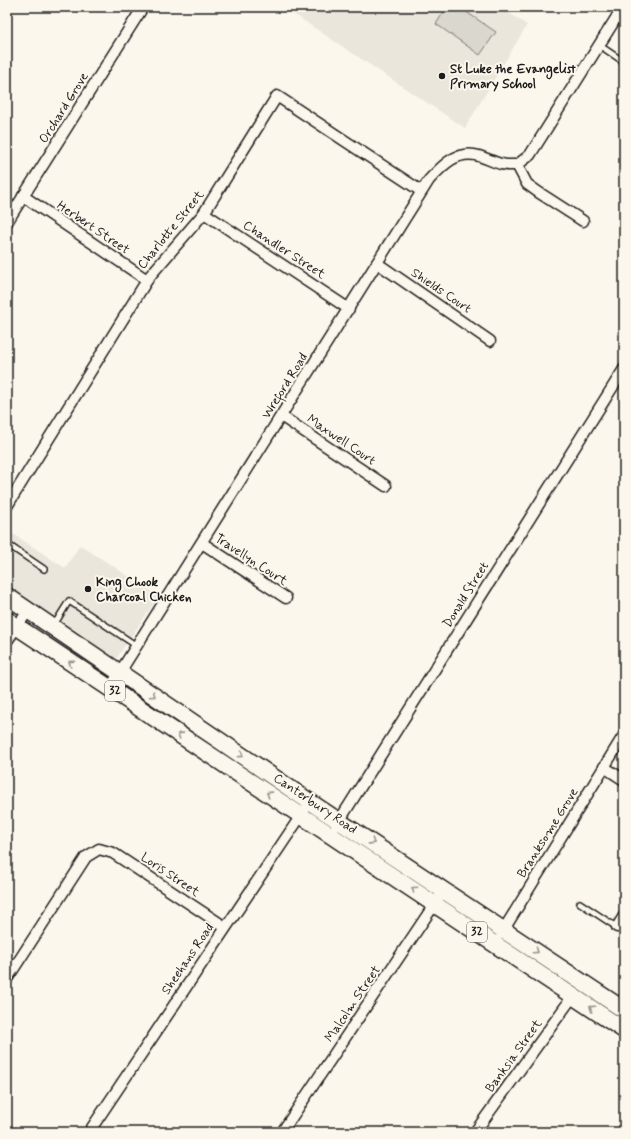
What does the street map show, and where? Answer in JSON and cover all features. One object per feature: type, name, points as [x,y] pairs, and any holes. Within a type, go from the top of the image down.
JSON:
[{"type":"main road","name":"Canterbury Road","points":[[7,596],[120,673],[306,808]]},
{"type":"main road","name":"Canterbury Road","points":[[12,623],[110,688],[335,827],[444,890],[624,1010]]},
{"type":"main road","name":"Canterbury Road","points":[[335,827],[435,904],[624,1030]]},
{"type":"street","name":"Orchard Grove","points":[[7,222],[143,7]]},
{"type":"street","points":[[584,221],[527,184],[517,165],[530,155],[623,7]]},
{"type":"street","name":"Charlotte Street","points":[[7,506],[147,280],[204,213],[277,96],[421,191]]},
{"type":"street","name":"Wreford Road","points":[[110,688],[349,309],[421,191],[442,166],[463,154],[477,155],[503,166],[517,165]]},
{"type":"street","name":"Herbert Street","points":[[23,196],[147,280]]},
{"type":"street","name":"Chandler Street","points":[[204,213],[349,309]]},
{"type":"street","name":"Shields Court","points":[[376,263],[490,341]]},
{"type":"street","name":"Donald Street","points":[[335,827],[624,369]]},
{"type":"street","name":"Maxwell Court","points":[[282,416],[386,486]]},
{"type":"street","name":"Travellyn Court","points":[[202,543],[286,598]]},
{"type":"street","points":[[7,641],[12,623],[28,611]]},
{"type":"street","name":"Branksome Grove","points":[[494,944],[624,735]]},
{"type":"street","points":[[604,767],[624,780]]},
{"type":"street","name":"Sheehans Road","points":[[89,1132],[306,808]]},
{"type":"street","name":"Loris Street","points":[[7,979],[86,857],[99,849],[114,853],[225,928]]},
{"type":"street","name":"Malcolm Street","points":[[282,1132],[444,890]]},
{"type":"street","points":[[621,929],[624,916]]},
{"type":"street","name":"Banksia Street","points":[[477,1129],[573,996]]},
{"type":"street","points":[[477,1129],[488,1132]]},
{"type":"lane","points":[[599,45],[624,62]]},
{"type":"lane","points":[[7,544],[44,568]]},
{"type":"lane","points":[[52,627],[69,601],[137,646]]},
{"type":"lane","points":[[580,903],[621,929]]},
{"type":"shaded area","name":"St Luke the Evangelist Primary School","points":[[283,7],[500,7],[527,25],[465,128]]},
{"type":"shaded area","points":[[447,7],[459,7],[496,32],[480,55],[436,24]]},
{"type":"shaded area","points":[[7,530],[65,568],[80,545],[159,596],[114,662],[7,589]]},
{"type":"place","name":"St Luke the Evangelist Primary School","points":[[442,76]]},
{"type":"place","name":"King Chook Charcoal Chicken","points":[[88,589]]}]
